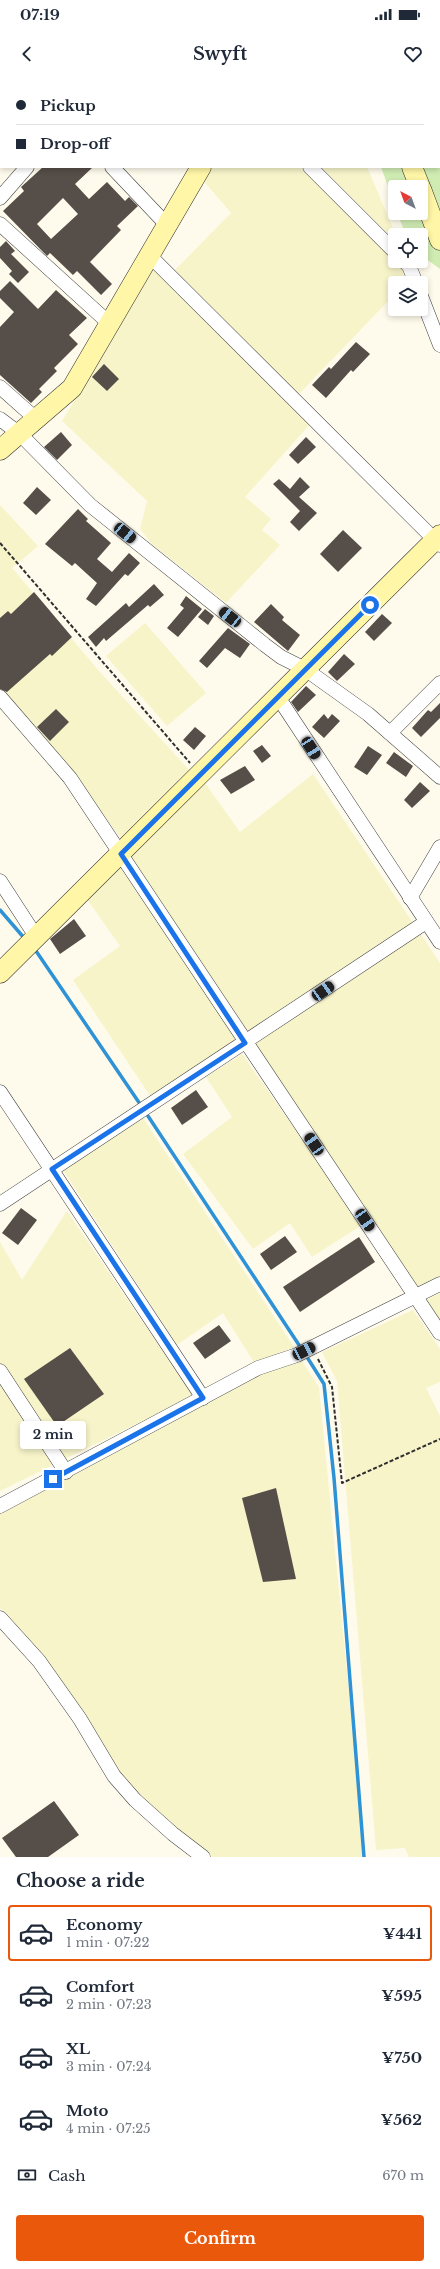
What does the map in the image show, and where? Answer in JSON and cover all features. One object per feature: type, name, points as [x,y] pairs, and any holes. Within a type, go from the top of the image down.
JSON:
[{"type":"street","points":[[0,198],[26,168]]},
{"type":"street","points":[[113,168],[168,226]]},
{"type":"street","points":[[0,450],[72,388],[168,226],[200,168]]},
{"type":"street","points":[[311,168],[388,245]]},
{"type":"street","points":[[412,168],[418,180]]},
{"type":"street","points":[[428,207],[440,240]]},
{"type":"street","points":[[0,224],[110,324]]},
{"type":"street","points":[[0,974],[201,775],[305,669],[438,540],[150,256]]},
{"type":"street","points":[[428,314],[440,345]]},
{"type":"street","points":[[0,387],[36,420]]},
{"type":"street","points":[[0,419],[20,434],[90,505],[266,645],[305,669],[368,714],[440,777]]},
{"type":"street","points":[[390,733],[440,683]]},
{"type":"street","points":[[0,697],[70,778],[245,1043],[440,1333]]},
{"type":"street","points":[[278,697],[440,942]]},
{"type":"street","points":[[410,898],[440,847]]},
{"type":"street","points":[[0,881],[37,938]]},
{"type":"street","points":[[0,1204],[426,922]]},
{"type":"street","points":[[0,1092],[203,1398]]},
{"type":"street","points":[[0,1506],[258,1368],[312,1347],[440,1284]]},
{"type":"street","points":[[0,1371],[66,1472]]},
{"type":"street","points":[[0,1618],[39,1660],[80,1720],[114,1776],[145,1809],[203,1857]]},
{"type":"path","points":[[0,543],[201,775]]},
{"type":"path","points":[[312,1347],[332,1386],[342,1483],[440,1439]]},
{"type":"shaded area","points":[[209,168],[301,168],[388,255],[388,268],[401,268],[403,270],[404,276],[388,276],[388,301],[299,394],[175,270],[231,213],[202,179]]},
{"type":"shaded area","points":[[322,168],[367,168],[388,216],[388,220],[390,220],[393,228],[388,228],[388,234]]},
{"type":"shaded area","points":[[154,269],[312,422],[245,497],[271,519],[262,530],[280,545],[226,603],[152,544],[140,529],[147,501],[62,421]]},
{"type":"shaded area","points":[[0,505],[38,546],[12,568],[99,671],[190,771],[122,840],[74,774],[0,690]]},
{"type":"shaded area","points":[[145,623],[206,693],[167,726],[106,656]]},
{"type":"shaded area","points":[[313,774],[440,963],[440,1276],[418,1287],[129,856],[205,783],[240,832]]},
{"type":"shaded area","points":[[120,867],[237,1038],[151,1097],[73,980],[120,946],[87,899]]},
{"type":"shaded area","points":[[242,1054],[362,1225],[312,1257],[290,1223],[253,1249],[183,1154],[232,1117],[206,1077]]},
{"type":"shaded area","points":[[143,1118],[294,1347],[255,1364],[223,1313],[177,1345],[63,1170]]},
{"type":"shaded area","points":[[67,1211],[193,1396],[0,1491],[0,1242],[22,1280]]},
{"type":"shaded area","points":[[440,1293],[440,1321],[426,1300]]},
{"type":"shaded area","points":[[413,1310],[440,1349],[440,1382],[426,1388],[440,1416],[440,1857],[409,1857],[405,1848],[376,1850],[337,1381],[322,1352]]},
{"type":"shaded area","points":[[301,1360],[319,1387],[365,1857],[213,1857],[172,1826],[119,1773],[33,1644],[0,1608],[0,1512],[256,1375]]},
{"type":"green space","points":[[381,168],[440,168],[440,269],[428,260],[428,228],[403,228],[400,220],[428,220],[428,180],[388,180],[388,186]]},
{"type":"building","points":[[42,168],[92,168],[75,184],[89,199],[107,182],[125,201],[129,197],[138,206],[117,226],[121,230],[90,262],[112,284],[101,295],[77,271],[73,275],[50,253],[47,256],[3,211],[24,191],[21,187]],"holes":[[[63,198],[78,214],[51,239],[37,224]]]},
{"type":"building","points":[[6,241],[15,251],[11,254],[29,272],[18,283],[9,274],[12,271],[0,258],[0,247]]},
{"type":"building","points":[[10,281],[38,309],[56,290],[87,318],[69,335],[78,344],[54,368],[57,371],[39,389],[42,392],[31,403],[0,375],[0,327],[14,312],[0,298],[0,291]]},
{"type":"building","points":[[356,342],[370,354],[353,372],[351,370],[326,398],[312,385],[329,367],[331,369]]},
{"type":"building","points":[[104,364],[119,379],[107,391],[92,377]]},
{"type":"building","points":[[61,432],[72,445],[57,460],[44,447]]},
{"type":"building","points":[[306,437],[316,447],[298,464],[289,455]]},
{"type":"building","points":[[300,477],[310,487],[299,497],[317,513],[299,531],[290,522],[300,511],[273,484],[279,479],[290,489]]},
{"type":"building","points":[[37,487],[51,500],[36,515],[23,503]]},
{"type":"building","points":[[78,509],[88,519],[86,521],[111,543],[97,559],[112,572],[129,553],[140,563],[128,576],[125,574],[96,606],[86,599],[97,583],[75,563],[72,566],[45,544]]},
{"type":"building","points":[[343,530],[362,548],[338,572],[320,554]]},
{"type":"building","points":[[154,584],[164,595],[150,607],[148,605],[106,641],[104,638],[96,647],[88,637],[126,603],[129,607]]},
{"type":"building","points":[[34,592],[72,637],[52,656],[50,654],[7,692],[0,689],[0,618],[8,611],[11,614]]},
{"type":"building","points":[[186,596],[202,609],[178,637],[167,628],[184,608],[180,605]]},
{"type":"building","points":[[271,604],[284,617],[282,620],[300,635],[288,651],[254,622]]},
{"type":"building","points":[[205,609],[214,616],[208,625],[198,617]]},
{"type":"building","points":[[382,614],[392,623],[374,641],[365,632]]},
{"type":"building","points":[[228,628],[250,644],[240,658],[225,648],[207,668],[199,661]]},
{"type":"building","points":[[344,654],[355,664],[337,681],[328,672]]},
{"type":"building","points":[[306,686],[316,695],[298,712],[291,702]]},
{"type":"building","points":[[440,703],[440,718],[421,737],[412,728],[428,710],[431,712]]},
{"type":"building","points":[[56,709],[69,722],[50,741],[37,727]]},
{"type":"building","points":[[324,714],[328,719],[332,714],[340,721],[324,738],[312,727]]},
{"type":"building","points":[[195,727],[206,736],[194,750],[183,740]]},
{"type":"building","points":[[262,745],[271,756],[262,763],[253,751]]},
{"type":"building","points":[[368,746],[382,755],[367,775],[354,767]]},
{"type":"building","points":[[394,752],[413,766],[406,777],[386,763]]},
{"type":"building","points":[[245,766],[255,780],[231,794],[220,780]]},
{"type":"building","points":[[420,782],[430,791],[412,808],[404,800]]},
{"type":"building","points":[[74,919],[86,936],[60,954],[50,939]]},
{"type":"building","points":[[196,1090],[208,1107],[182,1125],[171,1108]]},
{"type":"building","points":[[21,1208],[37,1220],[18,1245],[2,1233]]},
{"type":"building","points":[[285,1236],[297,1252],[271,1270],[260,1254]]},
{"type":"building","points":[[359,1237],[375,1262],[300,1312],[283,1287]]},
{"type":"building","points":[[219,1325],[231,1341],[205,1359],[193,1343]]},
{"type":"building","points":[[70,1348],[104,1394],[57,1426],[24,1379]]},
{"type":"building","points":[[276,1488],[296,1579],[263,1582],[242,1498]]},
{"type":"building","points":[[54,1801],[79,1835],[48,1857],[16,1857],[2,1838]]},
{"type":"waterway","points":[[0,910],[25,939]]},
{"type":"waterway","points":[[34,948],[140,1104]]},
{"type":"waterway","points":[[148,1116],[299,1345]]},
{"type":"waterway","points":[[307,1357],[324,1384],[334,1478],[364,1857]]},
{"type":"route","points":[[53,1479],[203,1398],[52,1169],[245,1043],[121,854],[370,605]]}]
